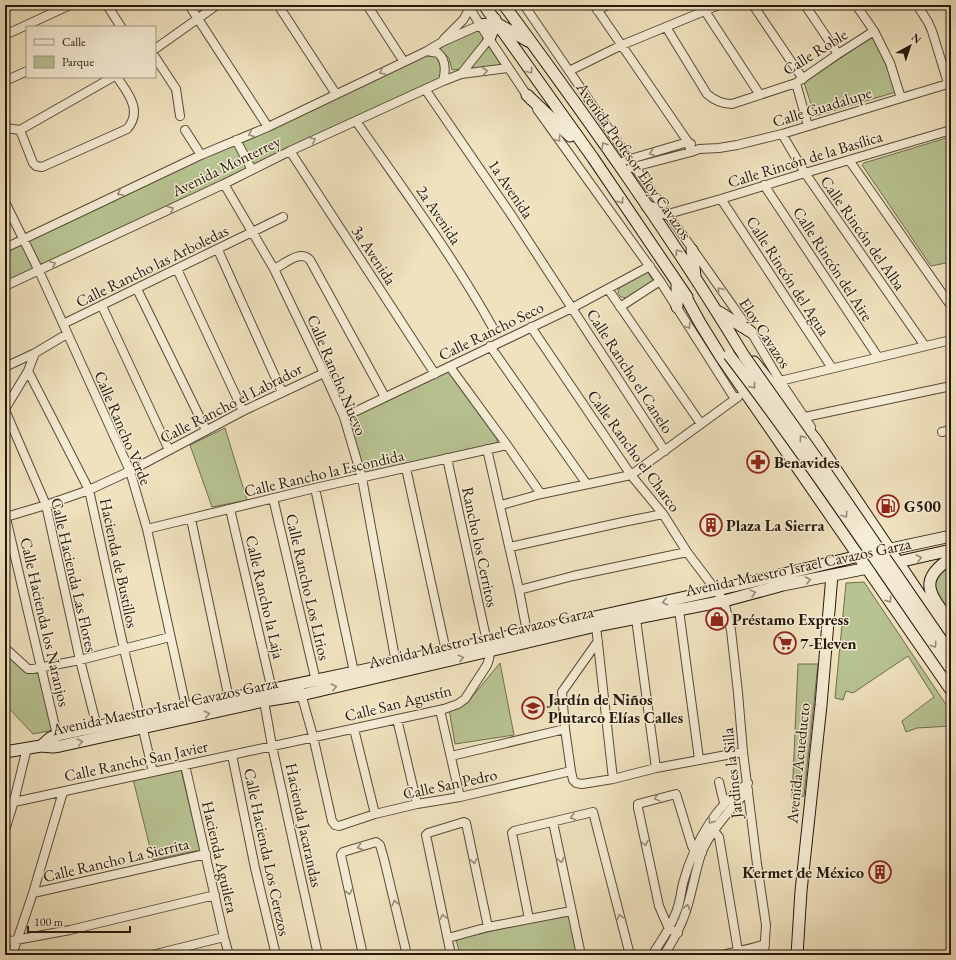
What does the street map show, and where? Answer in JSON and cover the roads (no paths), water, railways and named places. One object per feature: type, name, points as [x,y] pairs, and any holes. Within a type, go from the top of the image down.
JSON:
[{"type":"main road","name":"Avenida Profesor Eloy Cavazos","points":[[484,5],[496,24],[593,158],[680,288],[762,398],[827,489],[951,670]]},
{"type":"main road","points":[[489,39],[496,24],[492,5]]},
{"type":"main road","name":"Avenida Profesor Eloy Cavazos","points":[[504,5],[647,206],[717,311],[744,356],[951,654]]},
{"type":"main road","points":[[480,25],[496,24],[521,36],[534,46]]},
{"type":"main road","points":[[527,96],[547,113],[593,158]]},
{"type":"main road","points":[[647,206],[668,214]]},
{"type":"main road","points":[[692,250],[696,279]]},
{"type":"main road","name":"Avenida Profesor Eloy Cavazos","points":[[680,288],[700,323],[745,391],[951,690]]},
{"type":"main road","points":[[676,307],[680,288]]},
{"type":"main road","points":[[717,311],[751,332]]},
{"type":"main road","name":"Avenida Profesor Eloy Cavazos","points":[[733,339],[743,348],[816,440],[923,599],[947,626],[951,641]]},
{"type":"main road","points":[[812,489],[824,494],[834,492],[839,485],[837,471]]},
{"type":"main road","points":[[827,510],[831,501],[836,496],[846,494],[854,496]]},
{"type":"main road","name":"Avenida Maestro Israel Cavazos Garza","points":[[41,746],[60,746],[186,707],[272,690],[300,690],[316,681],[354,672],[446,651],[489,646],[527,632],[951,536]]},
{"type":"main road","name":"Avenida Maestro Israel Cavazos Garza","points":[[41,746],[50,738],[57,735],[97,727],[141,722],[264,701],[300,690],[489,646],[724,601],[783,585],[951,550]]},
{"type":"main road","points":[[947,626],[930,592],[929,586],[934,572],[940,565],[951,558]]},
{"type":"main road","name":"Avenida Acueducto","points":[[797,955],[801,891],[821,705],[832,574]]},
{"type":"main road","points":[[900,615],[905,618],[918,616],[924,605],[923,599]]},
{"type":"main road","points":[[916,640],[918,633],[922,628],[929,625],[947,626]]},
{"type":"main road","points":[[5,752],[41,746]]},
{"type":"street","points":[[5,35],[70,5]]},
{"type":"street","points":[[107,5],[121,26]]},
{"type":"street","points":[[189,5],[268,127]]},
{"type":"street","points":[[156,48],[217,5]]},
{"type":"street","points":[[278,5],[336,94]]},
{"type":"street","points":[[367,5],[404,62]]},
{"type":"street","name":"Eloy Cavazos","points":[[524,5],[692,250],[751,332],[780,381],[831,457],[837,471]]},
{"type":"street","points":[[608,5],[596,7],[688,142],[695,150]]},
{"type":"street","points":[[569,70],[622,45],[719,5]]},
{"type":"street","points":[[753,5],[799,81],[808,126]]},
{"type":"street","points":[[805,5],[838,54]]},
{"type":"street","points":[[856,5],[874,31],[890,63],[901,98]]},
{"type":"street","points":[[917,5],[932,31],[949,83]]},
{"type":"street","points":[[469,6],[527,96],[660,280],[735,399]]},
{"type":"street","name":"Avenida Monterrey","points":[[442,42],[463,20],[469,6]]},
{"type":"street","points":[[705,11],[760,95]]},
{"type":"street","name":"Avenida Monterrey","points":[[5,248],[201,155],[268,127],[480,25]]},
{"type":"street","name":"Calle Roble","points":[[666,27],[707,94],[712,99],[724,104],[732,104],[799,81],[874,31]]},
{"type":"street","points":[[461,74],[489,39]]},
{"type":"street","points":[[427,51],[438,53],[444,61],[445,73],[443,81]]},
{"type":"street","points":[[156,59],[176,89],[180,116]]},
{"type":"street","name":"Avenida Monterrey","points":[[5,286],[224,184],[290,151],[443,81],[461,74],[508,68]]},
{"type":"street","points":[[5,81],[26,71]]},
{"type":"street","points":[[5,128],[20,130],[111,78]]},
{"type":"street","points":[[20,130],[33,162],[36,166],[42,168],[127,129],[132,122],[135,112],[127,93],[118,78]]},
{"type":"street","name":"Calle Guadalupe","points":[[632,163],[695,150],[737,145],[782,134],[949,83]]},
{"type":"street","name":"1a Avenida","points":[[425,89],[510,213],[572,308]]},
{"type":"street","name":"2a Avenida","points":[[356,121],[401,183],[457,268],[493,328]]},
{"type":"street","points":[[185,130],[201,155]]},
{"type":"street","name":"Calle Rincón de la Basílica","points":[[668,214],[951,130]]},
{"type":"street","name":"Calle Rincón del Alba","points":[[782,134],[805,173],[925,346]]},
{"type":"street","points":[[236,140],[252,170]]},
{"type":"street","name":"Calle Guadalupe","points":[[619,167],[688,142]]},
{"type":"street","name":"3a Avenida","points":[[290,151],[435,374]]},
{"type":"street","points":[[849,160],[951,306]]},
{"type":"street","name":"Calle Rancho Nuevo","points":[[224,184],[274,269],[344,417],[362,478],[396,663]]},
{"type":"street","name":"Calle Rincón del Aire","points":[[764,185],[878,357]]},
{"type":"street","name":"Calle Rincón del Agua","points":[[721,199],[832,368]]},
{"type":"street","name":"Calle Rancho Verde","points":[[5,202],[39,271],[130,471],[147,529],[186,707]]},
{"type":"street","name":"Calle Rancho las Arboledas","points":[[62,324],[284,217]]},
{"type":"street","points":[[218,250],[282,392]]},
{"type":"street","points":[[274,269],[297,256],[307,256],[314,264],[384,397]]},
{"type":"street","name":"Calle Rancho Seco","points":[[344,417],[572,308],[650,266]]},
{"type":"street","points":[[177,269],[243,411]]},
{"type":"street","points":[[620,307],[660,280]]},
{"type":"street","points":[[137,289],[206,430]]},
{"type":"street","points":[[608,289],[701,424]]},
{"type":"street","points":[[102,306],[168,450]]},
{"type":"street","name":"Calle Rancho el Canelo","points":[[572,308],[665,451]]},
{"type":"street","name":"Calle Rancho el Charco","points":[[531,327],[631,475],[663,514],[687,552],[717,590]]},
{"type":"street","points":[[5,367],[35,353],[67,334]]},
{"type":"street","points":[[780,381],[951,340]]},
{"type":"street","points":[[490,346],[586,483]]},
{"type":"street","points":[[5,410],[28,371],[35,353]]},
{"type":"street","points":[[450,366],[541,494]]},
{"type":"street","name":"Hacienda de Bustillos","points":[[28,371],[88,490],[153,772]]},
{"type":"street","name":"Calle Rancho el Labrador","points":[[6,516],[46,505],[88,490],[130,471],[243,411],[324,372]]},
{"type":"street","points":[[805,417],[951,386]]},
{"type":"street","points":[[501,505],[586,483],[631,475],[745,391]]},
{"type":"street","name":"Calle Hacienda Las Flores","points":[[5,410],[46,505],[80,660],[97,727]]},
{"type":"street","points":[[942,432],[951,430]]},
{"type":"street","name":"Calle Rancho la Escondida","points":[[147,529],[315,488],[507,445]]},
{"type":"street","points":[[487,449],[501,505],[527,632]]},
{"type":"street","name":"Rancho los Cerritos","points":[[447,458],[489,646]]},
{"type":"street","points":[[406,468],[446,651]]},
{"type":"street","points":[[315,488],[354,672]]},
{"type":"street","name":"Calle Rancho Los LIrios","points":[[273,498],[316,681]]},
{"type":"street","name":"Calle Rancho la Laja","points":[[230,509],[272,690]]},
{"type":"street","points":[[510,547],[663,514]]},
{"type":"street","name":"Calle Hacienda los Naranjos","points":[[6,516],[40,668],[57,735]]},
{"type":"street","points":[[191,519],[229,699]]},
{"type":"street","points":[[519,590],[573,576],[687,552]]},
{"type":"street","name":"Jardines la Silla","points":[[717,590],[724,601],[731,630],[743,752],[766,925],[764,955]]},
{"type":"street","points":[[679,610],[700,759]]},
{"type":"street","points":[[636,619],[656,768]]},
{"type":"street","points":[[596,626],[613,779]]},
{"type":"street","points":[[5,648],[28,669],[80,660],[170,638]]},
{"type":"street","points":[[598,641],[562,692],[565,729],[571,771],[574,781],[582,784],[613,779],[656,768],[743,752]]},
{"type":"street","name":"Calle San Agustín","points":[[272,746],[452,707],[465,699],[487,665],[490,658],[489,646]]},
{"type":"street","points":[[300,690],[313,736]]},
{"type":"street","name":"Hacienda Jacarandas","points":[[264,701],[272,746],[318,955]]},
{"type":"street","points":[[440,710],[460,797]]},
{"type":"street","points":[[397,719],[417,804]]},
{"type":"street","points":[[354,729],[375,814]]},
{"type":"street","points":[[451,756],[565,729]]},
{"type":"street","name":"Calle San Pedro","points":[[313,736],[332,821],[338,826],[375,814],[417,804],[460,797],[571,771]]},
{"type":"street","name":"Calle Rancho San Javier","points":[[5,804],[272,746]]},
{"type":"street","points":[[5,830],[27,748]]},
{"type":"street","name":"Calle Hacienda Los Cerezos","points":[[232,754],[255,868],[276,955]]},
{"type":"street","name":"Hacienda Aguilera","points":[[185,765],[229,955]]},
{"type":"street","points":[[719,782],[724,803]]},
{"type":"street","points":[[652,955],[669,929],[679,906],[683,884],[698,851],[706,828],[724,803],[748,787]]},
{"type":"street","points":[[664,955],[678,933],[686,910],[698,851],[748,787]]},
{"type":"street","points":[[12,955],[33,894],[63,792]]},
{"type":"street","points":[[678,933],[669,929],[659,906],[638,804],[676,794],[690,841],[698,851]]},
{"type":"street","points":[[529,919],[512,832],[591,812],[594,813],[630,955]]},
{"type":"street","points":[[451,955],[430,859],[427,833],[464,822],[466,823],[488,927]]},
{"type":"street","points":[[553,822],[581,955]]},
{"type":"street","points":[[714,831],[718,837],[738,951]]},
{"type":"street","points":[[362,955],[341,854],[343,852],[376,842],[379,844],[384,859],[407,955]]},
{"type":"street","name":"Calle Rancho La Sierrita","points":[[33,894],[206,854]]},
{"type":"street","points":[[5,942],[70,930],[215,895]]},
{"type":"street","points":[[448,938],[488,927],[571,911]]},
{"type":"street","points":[[152,955],[224,937]]},
{"type":"street","points":[[723,955],[756,948],[765,944]]},
{"type":"place","name":"Benavides","points":[[758,462]]},
{"type":"place","name":"G500","points":[[888,506]]},
{"type":"place","name":"Plaza La Sierra","points":[[711,525]]},
{"type":"place","name":"Préstamo Express","points":[[717,619]]},
{"type":"place","name":"7-Eleven","points":[[785,643]]},
{"type":"place","name":"Jardín de Niños Plutarco Elías Calles","points":[[533,708]]},
{"type":"place","name":"Kermet de México","points":[[880,872]]}]
